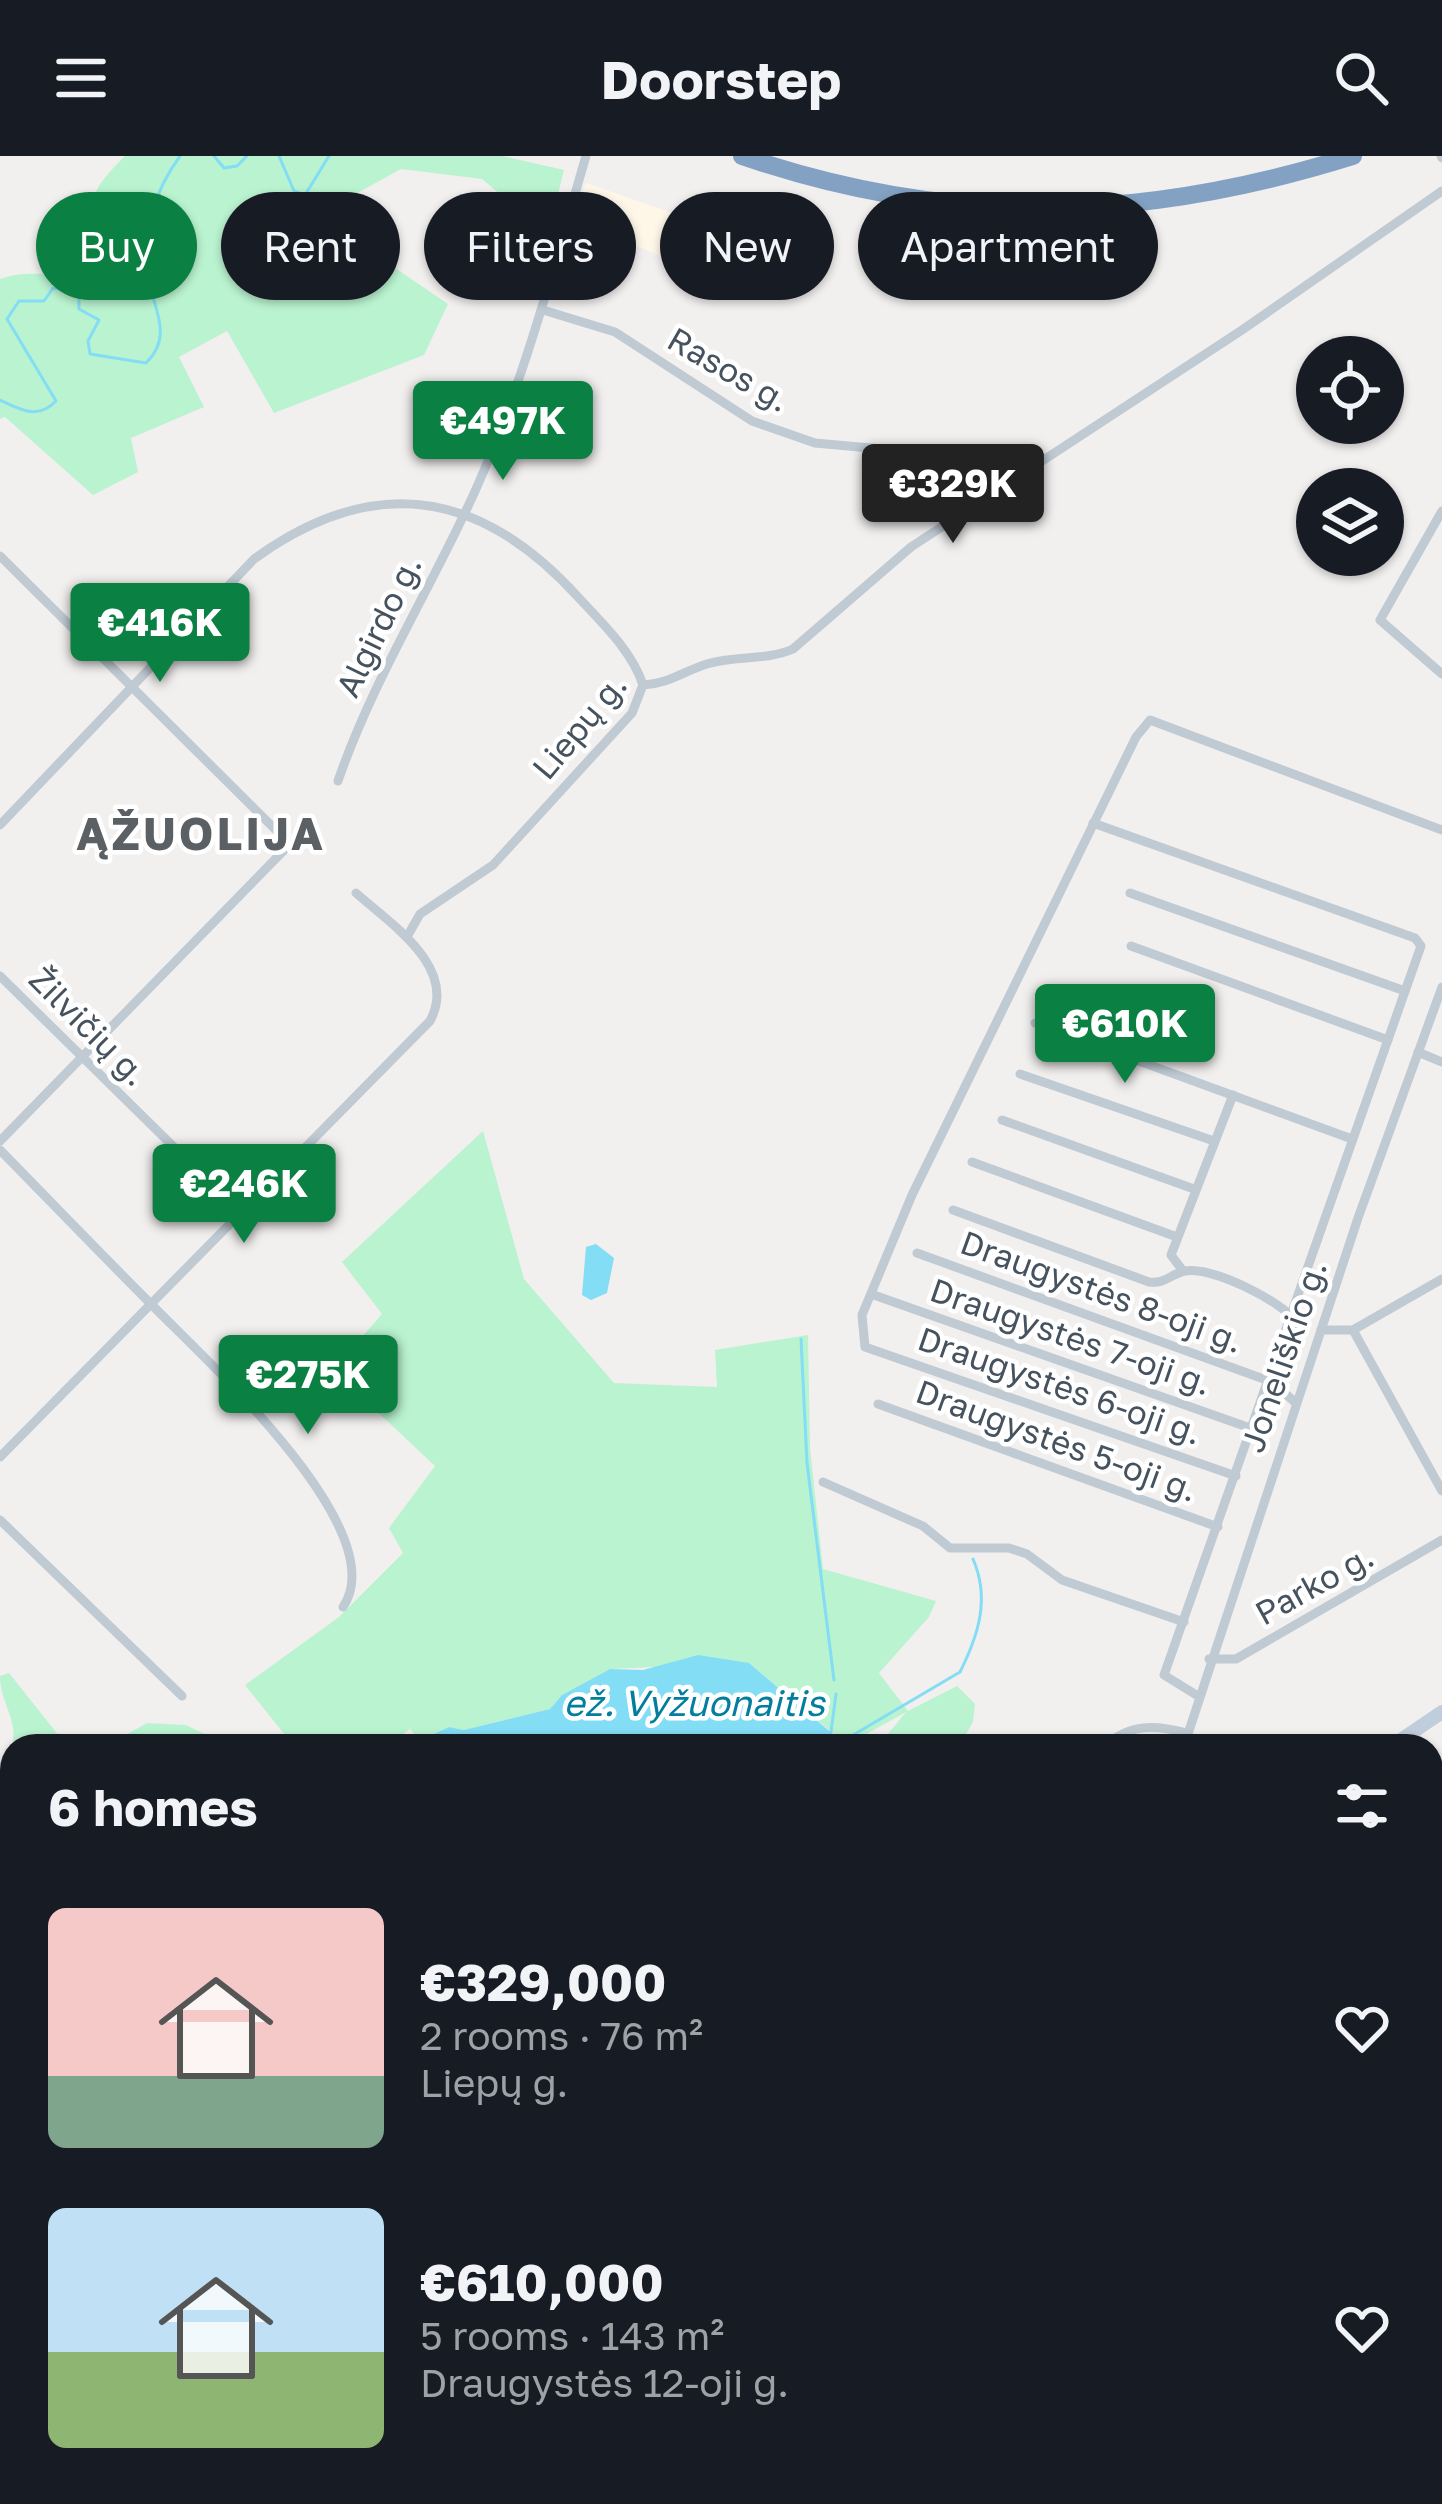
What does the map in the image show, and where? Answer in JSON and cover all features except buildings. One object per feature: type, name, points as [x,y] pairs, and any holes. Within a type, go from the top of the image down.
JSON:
[{"type":"highway","points":[[742,156],[876,194],[957,207],[1039,212],[1196,197],[1353,156]]},
{"type":"street","name":"Algirdo g.","points":[[338,781],[374,692],[464,514],[542,310],[586,156]]},
{"type":"street","name":"Liepų g.","points":[[407,935],[420,914],[493,865],[632,713],[643,685],[664,683],[708,663],[776,656],[793,649],[911,547],[1242,330],[1442,191]]},
{"type":"street","name":"Rasos g.","points":[[542,310],[615,332],[752,421],[815,443],[1040,464]]},
{"type":"street","points":[[0,825],[234,577],[284,538],[364,507],[409,504],[464,514],[519,539],[543,558],[628,656],[643,685]]},
{"type":"street","points":[[1442,511],[1380,620],[1442,674]]},
{"type":"street","points":[[0,556],[290,844],[0,1141]]},
{"type":"street","points":[[871,1294],[912,1195],[1136,737],[1150,720],[1442,830]]},
{"type":"street","points":[[1094,824],[1415,938],[1421,946],[1164,1675],[1198,1696]]},
{"type":"street","points":[[0,1457],[422,1031],[439,1001],[439,982],[407,935],[356,892]]},
{"type":"street","points":[[1130,893],[1405,991]]},
{"type":"street","points":[[1131,946],[1388,1040]]},
{"type":"street","name":"Žilvičių g.","points":[[0,976],[243,1215]]},
{"type":"street","name":"Joneliškio g.","points":[[1187,1733],[1442,987]]},
{"type":"street","points":[[1035,1023],[1352,1139]]},
{"type":"street","points":[[1418,1052],[1442,1062]]},
{"type":"street","points":[[1020,1074],[1214,1142]]},
{"type":"street","points":[[1233,1095],[1171,1255],[1183,1271],[1263,1293],[1292,1315],[1299,1331],[1280,1389]]},
{"type":"street","points":[[1002,1120],[1194,1189]]},
{"type":"street","points":[[0,1150],[299,1462],[348,1552],[352,1585],[343,1607]]},
{"type":"street","points":[[972,1162],[1177,1237]]},
{"type":"street","points":[[953,1210],[1149,1282],[1165,1284],[1183,1271]]},
{"type":"street","name":"Draugystės 8-oji g.","points":[[917,1253],[1270,1380]]},
{"type":"street","points":[[1321,1330],[1353,1330],[1442,1279]]},
{"type":"street","name":"Draugystės 6-oji g.","points":[[871,1294],[862,1315],[865,1346],[1236,1476]]},
{"type":"street","name":"Draugystės 7-oji g.","points":[[871,1294],[1252,1429]]},
{"type":"street","points":[[1353,1330],[1442,1491]]},
{"type":"street","points":[[1270,1380],[1296,1403]]},
{"type":"street","name":"Draugystės 5-oji g.","points":[[878,1404],[1218,1527]]},
{"type":"street","points":[[823,1482],[906,1517],[950,1548],[1009,1548],[1027,1554],[1061,1580],[1184,1622]]},
{"type":"street","points":[[0,1520],[182,1696]]},
{"type":"street","name":"Parko g.","points":[[1209,1659],[1236,1659],[1442,1540]]},
{"type":"street","points":[[1410,1734],[1442,1712]]},
{"type":"street","points":[[1118,1734],[1146,1726],[1187,1733]]},
{"type":"shaded area","points":[[586,183],[612,192],[583,192]]},
{"type":"shaded area","points":[[636,200],[660,209],[660,255],[636,246]]},
{"type":"green space","points":[[125,156],[503,156],[564,170],[559,192],[497,192],[482,179],[401,169],[359,192],[221,192],[221,300],[400,300],[400,271],[424,288],[424,300],[448,304],[424,355],[274,413],[227,331],[179,357],[204,407],[131,438],[138,472],[93,495],[5,417],[0,419],[0,279],[36,274],[36,300],[197,300],[197,192],[96,192]]},
{"type":"green space","points":[[483,1131],[524,1279],[614,1383],[717,1387],[715,1350],[808,1335],[810,1448],[823,1569],[936,1601],[929,1617],[879,1673],[908,1711],[957,1686],[975,1704],[966,1734],[888,1734],[906,1712],[867,1734],[834,1734],[749,1663],[610,1669],[562,1695],[550,1709],[464,1730],[284,1734],[245,1685],[339,1617],[403,1553],[389,1528],[435,1466],[333,1370],[382,1314],[342,1262]]},
{"type":"green space","points":[[9,1673],[57,1734],[13,1734],[0,1676]]},
{"type":"green space","points":[[147,1723],[186,1725],[204,1734],[127,1734]]},
{"type":"water","points":[[596,1244],[614,1258],[607,1293],[591,1300],[582,1295],[586,1247]]},
{"type":"water","name":"ež. Vyžuonaitis","points":[[698,1655],[749,1663],[833,1734],[434,1734],[550,1709],[562,1695],[610,1669],[643,1670]]},
{"type":"waterway","points":[[0,400],[36,412],[56,401],[7,319],[19,301],[44,301],[53,288],[79,291],[79,309],[99,320],[88,341],[90,354],[146,363],[155,352],[160,331],[147,274],[148,226],[157,196],[180,156]]},
{"type":"waterway","points":[[214,156],[224,168],[237,166],[247,156]]},
{"type":"waterway","points":[[279,156],[294,191],[305,195],[329,156]]},
{"type":"waterway","points":[[801,1339],[807,1463],[834,1680]]},
{"type":"waterway","points":[[855,1734],[960,1672],[980,1616],[981,1588],[973,1559]]},
{"type":"waterway","points":[[831,1732],[836,1694]]},
{"type":"district","name":"ĄŽUOLIJA","points":[[201,833]]}]
